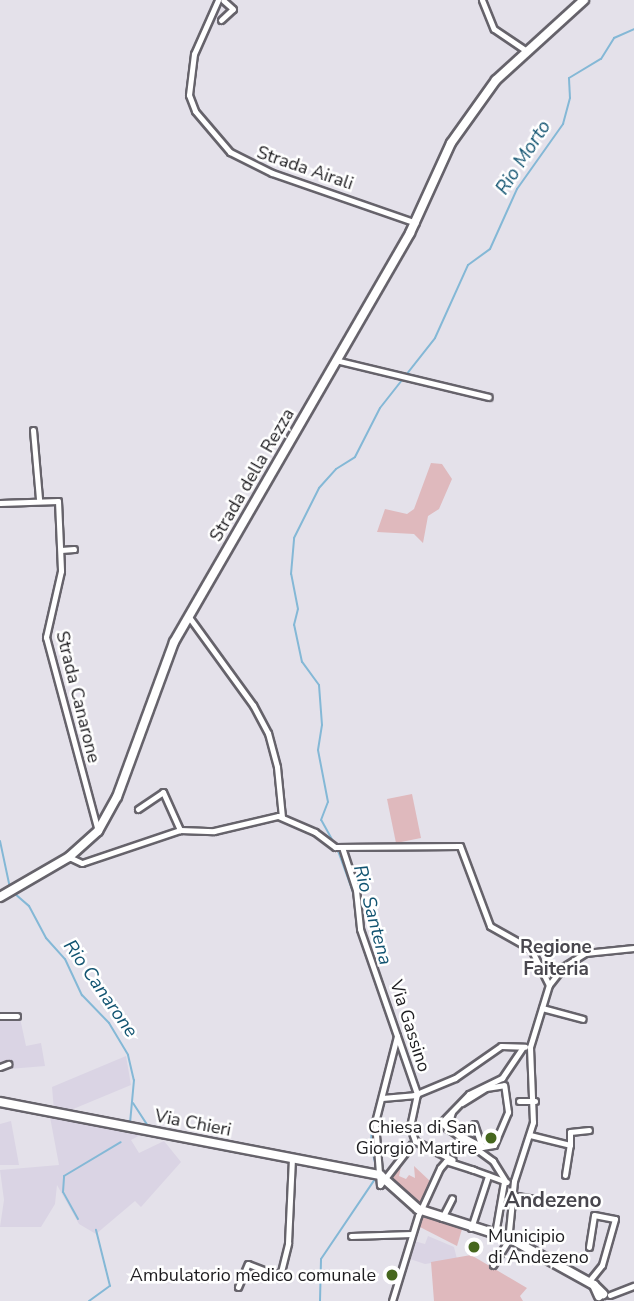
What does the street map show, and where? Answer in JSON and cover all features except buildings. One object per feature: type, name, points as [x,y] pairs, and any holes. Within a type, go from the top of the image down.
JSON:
[{"type":"main road","name":"Strada della Rezza","points":[[0,897],[69,858],[98,831],[117,797],[168,657],[335,360],[416,223],[465,120],[496,80],[584,0]]},
{"type":"main road","name":"Via Chieri","points":[[0,1102],[382,1178]]},
{"type":"main road","points":[[382,1178],[420,1210],[509,1238],[592,1283],[604,1297]]},
{"type":"street","name":"Strada Airali","points":[[218,0],[194,54],[189,95],[195,111],[230,152],[272,173],[416,223]]},
{"type":"street","points":[[221,20],[233,9],[223,0]]},
{"type":"street","points":[[482,0],[494,29],[527,51]]},
{"type":"street","points":[[335,360],[407,375],[489,397]]},
{"type":"street","points":[[0,503],[41,497],[33,430]]},
{"type":"street","name":"Strada Canarone","points":[[41,497],[58,501],[61,550],[46,637],[98,831]]},
{"type":"street","points":[[61,550],[74,549]]},
{"type":"street","points":[[189,617],[253,705],[268,733],[277,767],[282,817]]},
{"type":"street","points":[[138,809],[163,793],[180,831]]},
{"type":"street","points":[[69,858],[82,863],[180,831],[214,831],[282,817],[338,847],[433,843],[462,847],[490,926],[531,949],[549,985]]},
{"type":"street","name":"Via Gassino","points":[[338,847],[356,890],[360,929],[417,1094]]},
{"type":"street","points":[[503,1082],[508,1112],[494,1145],[482,1147],[449,1129],[446,1119],[482,1090],[503,1082],[526,1047],[549,985],[579,955],[634,948]]},
{"type":"street","points":[[542,1008],[583,1019]]},
{"type":"street","points":[[0,1016],[17,1016]]},
{"type":"street","points":[[382,1178],[374,1141],[397,1033]]},
{"type":"street","points":[[393,1047],[402,1046]]},
{"type":"street","points":[[382,1098],[417,1094],[462,1074],[496,1048],[526,1047]]},
{"type":"street","points":[[494,1265],[509,1238],[514,1181],[530,1135],[535,1101],[526,1047]]},
{"type":"street","points":[[0,1068],[8,1064]]},
{"type":"street","points":[[495,1158],[487,1156],[442,1127],[443,1119],[469,1094],[503,1082]]},
{"type":"street","points":[[417,1094],[410,1127],[416,1142],[488,1176],[505,1182],[514,1181]]},
{"type":"street","points":[[519,1101],[535,1101]]},
{"type":"street","points":[[474,1124],[482,1147]]},
{"type":"street","points":[[565,1175],[570,1132],[589,1130]]},
{"type":"street","points":[[470,1146],[486,1150],[496,1147],[502,1133]]},
{"type":"street","points":[[530,1135],[570,1145]]},
{"type":"street","points":[[382,1178],[411,1145]]},
{"type":"street","points":[[487,1156],[505,1182]]},
{"type":"street","points":[[239,1287],[248,1264],[276,1275],[281,1272],[288,1237],[292,1159]]},
{"type":"street","points":[[392,1301],[420,1210],[446,1161],[474,1170]]},
{"type":"street","points":[[471,1228],[488,1176]]},
{"type":"street","points":[[495,1234],[505,1182]]},
{"type":"street","points":[[512,1195],[557,1203]]},
{"type":"street","points":[[442,1218],[452,1198]]},
{"type":"street","points":[[589,1247],[594,1215],[615,1219],[602,1265],[592,1283]]},
{"type":"street","points":[[351,1236],[412,1234]]},
{"type":"street","points":[[604,1297],[634,1286]]},
{"type":"shaded area","points":[[431,463],[442,464],[452,479],[439,509],[428,516],[423,543],[414,534],[377,532],[385,509],[407,514],[414,509]]},
{"type":"shaded area","points":[[412,794],[421,838],[396,843],[387,799]]},
{"type":"shaded area","points":[[20,1018],[26,1046],[41,1043],[45,1066],[9,1069],[6,1061],[0,1063],[0,1019]]},
{"type":"shaded area","points":[[126,1056],[131,1085],[66,1112],[54,1111],[52,1087]]},
{"type":"shaded area","points":[[50,1117],[142,1134],[131,1140],[139,1153],[164,1141],[181,1162],[141,1207],[135,1201],[96,1234],[79,1224],[57,1185],[55,1204],[41,1227],[0,1227],[4,1200],[0,1170],[59,1165]]},
{"type":"shaded area","points":[[11,1121],[19,1165],[0,1165],[0,1124]]},
{"type":"shaded area","points":[[397,1165],[401,1167],[399,1176],[406,1179],[409,1175],[415,1178],[414,1166],[431,1182],[420,1204],[389,1178]]},
{"type":"shaded area","points":[[421,1214],[462,1229],[457,1246],[416,1225]]},
{"type":"shaded area","points":[[428,1236],[454,1247],[457,1259],[425,1264],[410,1259],[414,1241],[425,1244]]},
{"type":"shaded area","points":[[471,1255],[527,1288],[520,1296],[523,1301],[434,1301],[431,1262]]},
{"type":"waterway","name":"Rio Santena","points":[[334,843],[321,820],[328,802],[318,750],[322,725],[319,685],[302,662],[294,625],[298,609],[291,574],[294,538],[319,488],[336,469],[355,457],[380,408],[435,338],[468,265],[490,249],[517,189],[563,124],[570,98],[569,78],[601,59],[614,38],[634,29]]},
{"type":"waterway","name":"Rio Canarone","points":[[0,841],[10,888]]},
{"type":"waterway","name":"Rio Santena","points":[[337,848],[354,895]]},
{"type":"waterway","name":"Rio Canarone","points":[[14,893],[29,906],[46,938],[65,959],[82,995],[109,1023],[128,1055],[134,1080],[130,1123]]},
{"type":"waterway","name":"Rio Santena","points":[[380,994],[394,1037]]},
{"type":"waterway","points":[[133,1103],[149,1128]]},
{"type":"waterway","name":"Rio Santena","points":[[372,1125],[371,1145],[376,1167]]},
{"type":"waterway","name":"Rio Canarone","points":[[78,1219],[63,1192],[64,1176],[121,1142]]},
{"type":"waterway","name":"Rio Santena","points":[[320,1301],[321,1259],[375,1179]]},
{"type":"waterway","name":"Rio Canarone","points":[[89,1301],[110,1286],[96,1230]]},
{"type":"place","name":"Chiesa di San Giorgio Martire","points":[[491,1138]]},
{"type":"place","name":"Municipio di Andezeno","points":[[474,1247]]},
{"type":"place","name":"Ambulatorio medico comunale","points":[[392,1275]]},
{"type":"district","name":"Regione Faiteria","points":[[556,959]]},
{"type":"district","name":"Andezeno","points":[[553,1200]]},
{"type":"water label","name":"Rio Morto","points":[[524,158]]}]
